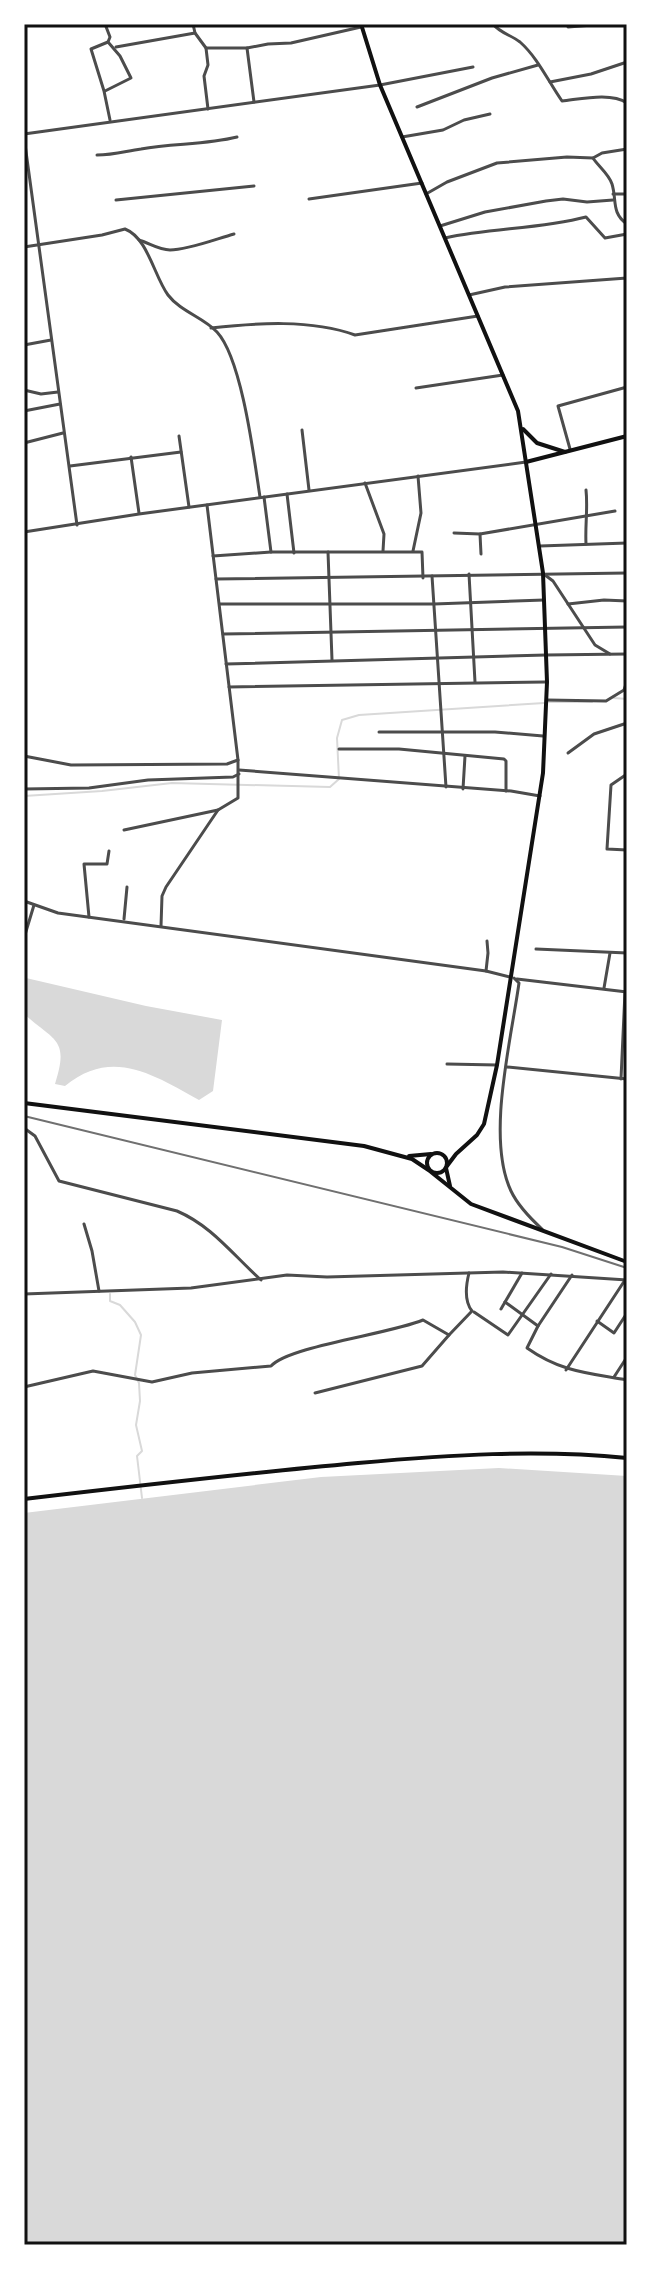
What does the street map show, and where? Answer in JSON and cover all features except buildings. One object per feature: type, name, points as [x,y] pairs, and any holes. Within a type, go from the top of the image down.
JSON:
[{"type":"main road","points":[[361,25],[380,85],[518,411],[543,573],[546,736],[514,978],[484,1124],[446,1167],[439,1173],[430,1172]]},
{"type":"main road","points":[[521,428],[537,443],[568,451]]},
{"type":"main road","points":[[526,462],[627,436]]},
{"type":"main road","points":[[24,1103],[364,1146],[402,1156],[452,1152],[461,1148]]},
{"type":"main road","points":[[435,1153],[445,1156],[448,1183],[457,1194]]},
{"type":"main road","points":[[430,1172],[426,1162],[435,1153]]},
{"type":"main road","points":[[402,1156],[430,1172],[471,1204],[627,1262]]},
{"type":"main road","points":[[24,1499],[264,1471],[470,1454],[579,1453],[627,1458]]},
{"type":"street","points":[[105,24],[110,37],[108,42],[91,49],[110,122]]},
{"type":"street","points":[[193,24],[195,33],[206,48],[208,65],[204,76],[208,109]]},
{"type":"street","points":[[493,24],[519,41],[539,64],[562,101],[603,98],[621,99],[627,103]]},
{"type":"street","points":[[568,27],[605,24]]},
{"type":"street","points":[[206,48],[247,48],[291,43],[361,25]]},
{"type":"street","points":[[114,48],[195,33]]},
{"type":"street","points":[[104,91],[131,78],[108,42]]},
{"type":"street","points":[[247,48],[254,102]]},
{"type":"street","points":[[550,82],[591,74],[627,62]]},
{"type":"street","points":[[417,107],[492,78],[539,64]]},
{"type":"street","points":[[77,525],[24,135],[380,85],[473,67]]},
{"type":"street","points":[[402,137],[443,130],[464,120],[490,114]]},
{"type":"street","points":[[97,155],[119,155],[142,149],[211,143],[237,137]]},
{"type":"street","points":[[426,194],[447,182],[497,163],[593,158],[602,153],[627,149]]},
{"type":"street","points":[[593,158],[608,177],[619,218],[627,224]]},
{"type":"street","points":[[309,199],[422,183]]},
{"type":"street","points":[[116,200],[254,186]]},
{"type":"street","points":[[613,194],[627,194]]},
{"type":"street","points":[[440,226],[485,212],[546,201],[613,200]]},
{"type":"street","points":[[445,238],[549,225],[586,217],[605,238],[627,234]]},
{"type":"street","points":[[24,247],[125,229],[159,249],[172,250],[234,234]]},
{"type":"street","points":[[139,240],[167,294],[217,333],[231,354],[251,436],[271,552]]},
{"type":"street","points":[[469,295],[505,287],[627,278]]},
{"type":"street","points":[[211,328],[292,325],[337,328],[355,335],[478,316]]},
{"type":"street","points":[[24,345],[51,340]]},
{"type":"street","points":[[416,388],[504,375]]},
{"type":"street","points":[[568,451],[558,406],[627,387]]},
{"type":"street","points":[[24,390],[41,394],[58,392]]},
{"type":"street","points":[[24,411],[60,404]]},
{"type":"street","points":[[302,430],[309,491]]},
{"type":"street","points":[[24,443],[64,433]]},
{"type":"street","points":[[179,436],[189,507]]},
{"type":"street","points":[[68,466],[181,452]]},
{"type":"street","points":[[131,457],[139,514]]},
{"type":"street","points":[[24,532],[526,462]]},
{"type":"street","points":[[412,552],[421,513],[418,476]]},
{"type":"street","points":[[365,483],[384,534],[383,552]]},
{"type":"street","points":[[586,490],[586,544]]},
{"type":"street","points":[[287,494],[294,554]]},
{"type":"street","points":[[124,830],[218,810],[238,798],[238,760],[207,505]]},
{"type":"street","points":[[454,533],[480,534],[615,511]]},
{"type":"street","points":[[480,534],[481,554]]},
{"type":"street","points":[[540,546],[627,543]]},
{"type":"street","points":[[213,556],[271,552],[422,552],[423,578]]},
{"type":"street","points":[[328,552],[332,660]]},
{"type":"street","points":[[543,573],[553,581],[595,645],[610,654]]},
{"type":"street","points":[[216,579],[627,573]]},
{"type":"street","points":[[469,574],[475,682]]},
{"type":"street","points":[[432,576],[446,787]]},
{"type":"street","points":[[219,604],[434,604],[544,600]]},
{"type":"street","points":[[568,604],[627,601]]},
{"type":"street","points":[[222,634],[627,627]]},
{"type":"street","points":[[226,664],[627,654]]},
{"type":"street","points":[[547,700],[606,701],[624,690],[627,681]]},
{"type":"street","points":[[229,687],[547,682]]},
{"type":"street","points":[[568,753],[594,734],[627,723]]},
{"type":"street","points":[[379,732],[546,736]]},
{"type":"street","points":[[339,749],[399,749],[506,761],[506,791]]},
{"type":"street","points":[[24,756],[71,765],[227,764],[238,760]]},
{"type":"street","points":[[463,789],[465,756]]},
{"type":"street","points":[[24,789],[89,788],[148,780],[233,777],[239,774],[332,778],[540,796]]},
{"type":"street","points":[[627,774],[611,785],[607,849],[627,850]]},
{"type":"street","points":[[161,926],[162,896],[166,887],[218,810]]},
{"type":"street","points":[[89,917],[84,864],[107,864],[109,851]]},
{"type":"street","points":[[124,921],[127,887]]},
{"type":"street","points":[[24,901],[58,913],[626,992],[621,1079]]},
{"type":"street","points":[[24,938],[34,905]]},
{"type":"street","points":[[486,971],[487,941]]},
{"type":"street","points":[[536,949],[627,953]]},
{"type":"street","points":[[604,989],[610,953]]},
{"type":"street","points":[[514,978],[519,983],[498,1121],[505,1175],[518,1204],[544,1232]]},
{"type":"street","points":[[447,1064],[497,1065]]},
{"type":"street","points":[[507,1067],[627,1079]]},
{"type":"street","points":[[24,1128],[35,1136],[59,1181],[177,1211],[195,1219],[213,1231],[230,1252],[261,1280]]},
{"type":"street","points":[[84,1224],[99,1291]]},
{"type":"street","points":[[469,1273],[466,1287],[469,1307],[507,1335],[551,1274]]},
{"type":"street","points":[[24,1294],[191,1288],[287,1275],[522,1273],[626,1280],[566,1370]]},
{"type":"street","points":[[501,1309],[522,1273]]},
{"type":"street","points":[[572,1275],[527,1348],[566,1370],[627,1380]]},
{"type":"street","points":[[504,1301],[538,1326]]},
{"type":"street","points":[[315,1393],[422,1366],[472,1311]]},
{"type":"street","points":[[597,1321],[614,1333],[627,1313]]},
{"type":"street","points":[[24,1387],[93,1371],[152,1382],[192,1373],[271,1366],[296,1352],[359,1339],[423,1320],[449,1335]]},
{"type":"street","points":[[613,1378],[627,1357]]},
{"type":"shaded area","points":[[26,978],[222,1020],[213,1091],[199,1100],[149,1074],[116,1067],[99,1068],[82,1074],[65,1086],[55,1084],[60,1049],[52,1037],[24,1014]]},
{"type":"shaded area","points":[[499,1468],[627,1476],[627,2245],[24,2245],[24,1513],[321,1477]]},
{"type":"waterway","points":[[627,488],[627,497]]},
{"type":"waterway","points":[[614,698],[627,699]]},
{"type":"waterway","points":[[549,702],[592,702]]},
{"type":"waterway","points":[[24,796],[172,783],[330,787],[339,779],[337,738],[342,720],[359,715],[544,703]]},
{"type":"waterway","points":[[110,1294],[110,1301],[120,1305],[135,1322],[141,1335],[135,1375],[139,1383],[136,1425],[142,1451],[137,1456],[142,1498]]},
{"type":"railway","points":[[24,1116],[562,1247],[627,1268]]}]
